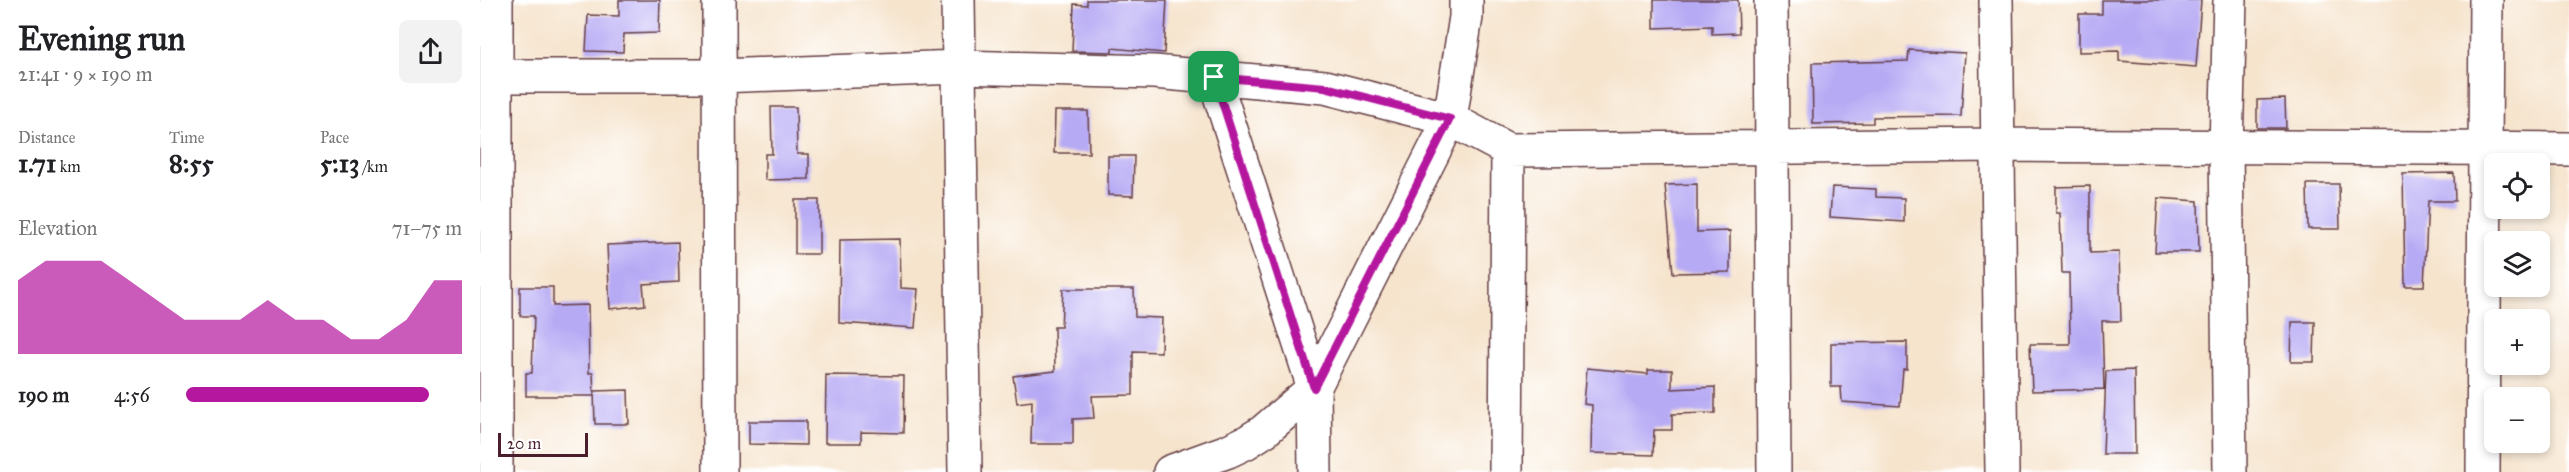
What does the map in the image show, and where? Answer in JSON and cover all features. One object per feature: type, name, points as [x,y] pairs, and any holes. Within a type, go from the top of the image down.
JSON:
[{"type":"street","points":[[496,0],[496,472]]},
{"type":"street","points":[[719,0],[720,472]]},
{"type":"street","points":[[958,0],[965,472]]},
{"type":"street","points":[[1170,472],[1247,442],[1264,431],[1314,388],[1450,119],[1466,17],[1466,0]]},
{"type":"street","points":[[1771,0],[1774,472]]},
{"type":"street","points":[[1996,0],[2002,472]]},
{"type":"street","points":[[2230,0],[2226,147],[2230,472]]},
{"type":"street","points":[[2483,472],[2486,0]]},
{"type":"street","points":[[497,76],[719,76],[958,68],[1154,72],[1325,87],[1450,119],[1508,150],[1773,145],[2569,149]]},
{"type":"street","points":[[1214,77],[1314,388],[1315,472]]},
{"type":"street","points":[[1506,472],[1508,150]]},
{"type":"building","points":[[619,0],[660,0],[659,33],[624,34],[623,52],[586,51],[588,15],[619,16]]},
{"type":"building","points":[[1087,0],[1167,0],[1164,53],[1112,48],[1112,52],[1072,51],[1074,4],[1087,5]]},
{"type":"building","points":[[1654,0],[1738,0],[1739,33],[1712,34],[1712,26],[1654,28]]},
{"type":"building","points":[[2102,0],[2201,0],[2196,67],[2119,61],[2119,51],[2079,52],[2079,14],[2102,14]]},
{"type":"building","points":[[1909,50],[1965,53],[1961,116],[1873,117],[1873,123],[1813,124],[1812,63],[1908,61]]},
{"type":"building","points":[[2285,99],[2286,128],[2257,128],[2257,100]]},
{"type":"building","points":[[771,107],[796,107],[797,154],[809,154],[809,179],[765,180],[765,154],[772,154]]},
{"type":"building","points":[[1055,111],[1088,111],[1089,153],[1054,153]]},
{"type":"building","points":[[1108,156],[1134,156],[1133,196],[1108,195]]},
{"type":"building","points":[[2454,173],[2455,201],[2428,201],[2424,286],[2405,286],[2403,174]]},
{"type":"building","points":[[1697,184],[1697,232],[1730,231],[1730,272],[1673,273],[1665,185]]},
{"type":"building","points":[[2307,184],[2339,184],[2340,229],[2308,229]]},
{"type":"building","points":[[2090,186],[2090,253],[2119,252],[2121,321],[2102,321],[2104,389],[2032,391],[2030,344],[2070,344],[2069,273],[2062,273],[2060,213],[2056,213],[2056,187]]},
{"type":"building","points":[[1832,187],[1876,189],[1876,197],[1904,198],[1904,222],[1830,217]]},
{"type":"building","points":[[2158,198],[2198,201],[2199,252],[2155,252]]},
{"type":"building","points":[[795,200],[819,200],[819,254],[795,254]]},
{"type":"building","points":[[900,239],[901,288],[918,289],[915,328],[839,323],[840,240]]},
{"type":"building","points":[[678,242],[679,282],[643,284],[645,305],[610,309],[607,245]]},
{"type":"building","points":[[520,287],[553,287],[553,306],[588,305],[589,373],[593,373],[594,396],[526,396],[526,373],[532,373],[534,316],[520,316]]},
{"type":"building","points":[[1063,289],[1134,289],[1135,317],[1162,318],[1161,352],[1133,351],[1133,395],[1092,396],[1094,418],[1073,419],[1073,444],[1031,444],[1032,401],[1017,403],[1013,376],[1055,371],[1054,327],[1061,327]]},
{"type":"building","points":[[2292,322],[2315,322],[2314,362],[2291,362]]},
{"type":"building","points":[[1907,342],[1907,369],[1903,369],[1900,406],[1842,402],[1841,387],[1831,387],[1831,343]]},
{"type":"building","points":[[1587,368],[1648,374],[1648,370],[1672,370],[1672,389],[1715,387],[1715,413],[1672,414],[1672,430],[1654,430],[1653,455],[1591,453],[1592,405],[1584,404]]},
{"type":"building","points":[[2134,370],[2135,454],[2103,454],[2106,371]]},
{"type":"building","points":[[826,375],[904,376],[903,433],[861,432],[861,443],[825,443]]},
{"type":"building","points":[[628,390],[629,424],[595,424],[594,391]]},
{"type":"building","points":[[749,421],[806,421],[806,445],[749,444]]},
{"type":"route","points":[[1214,77],[1325,87],[1450,119],[1314,388],[1214,77]]}]
